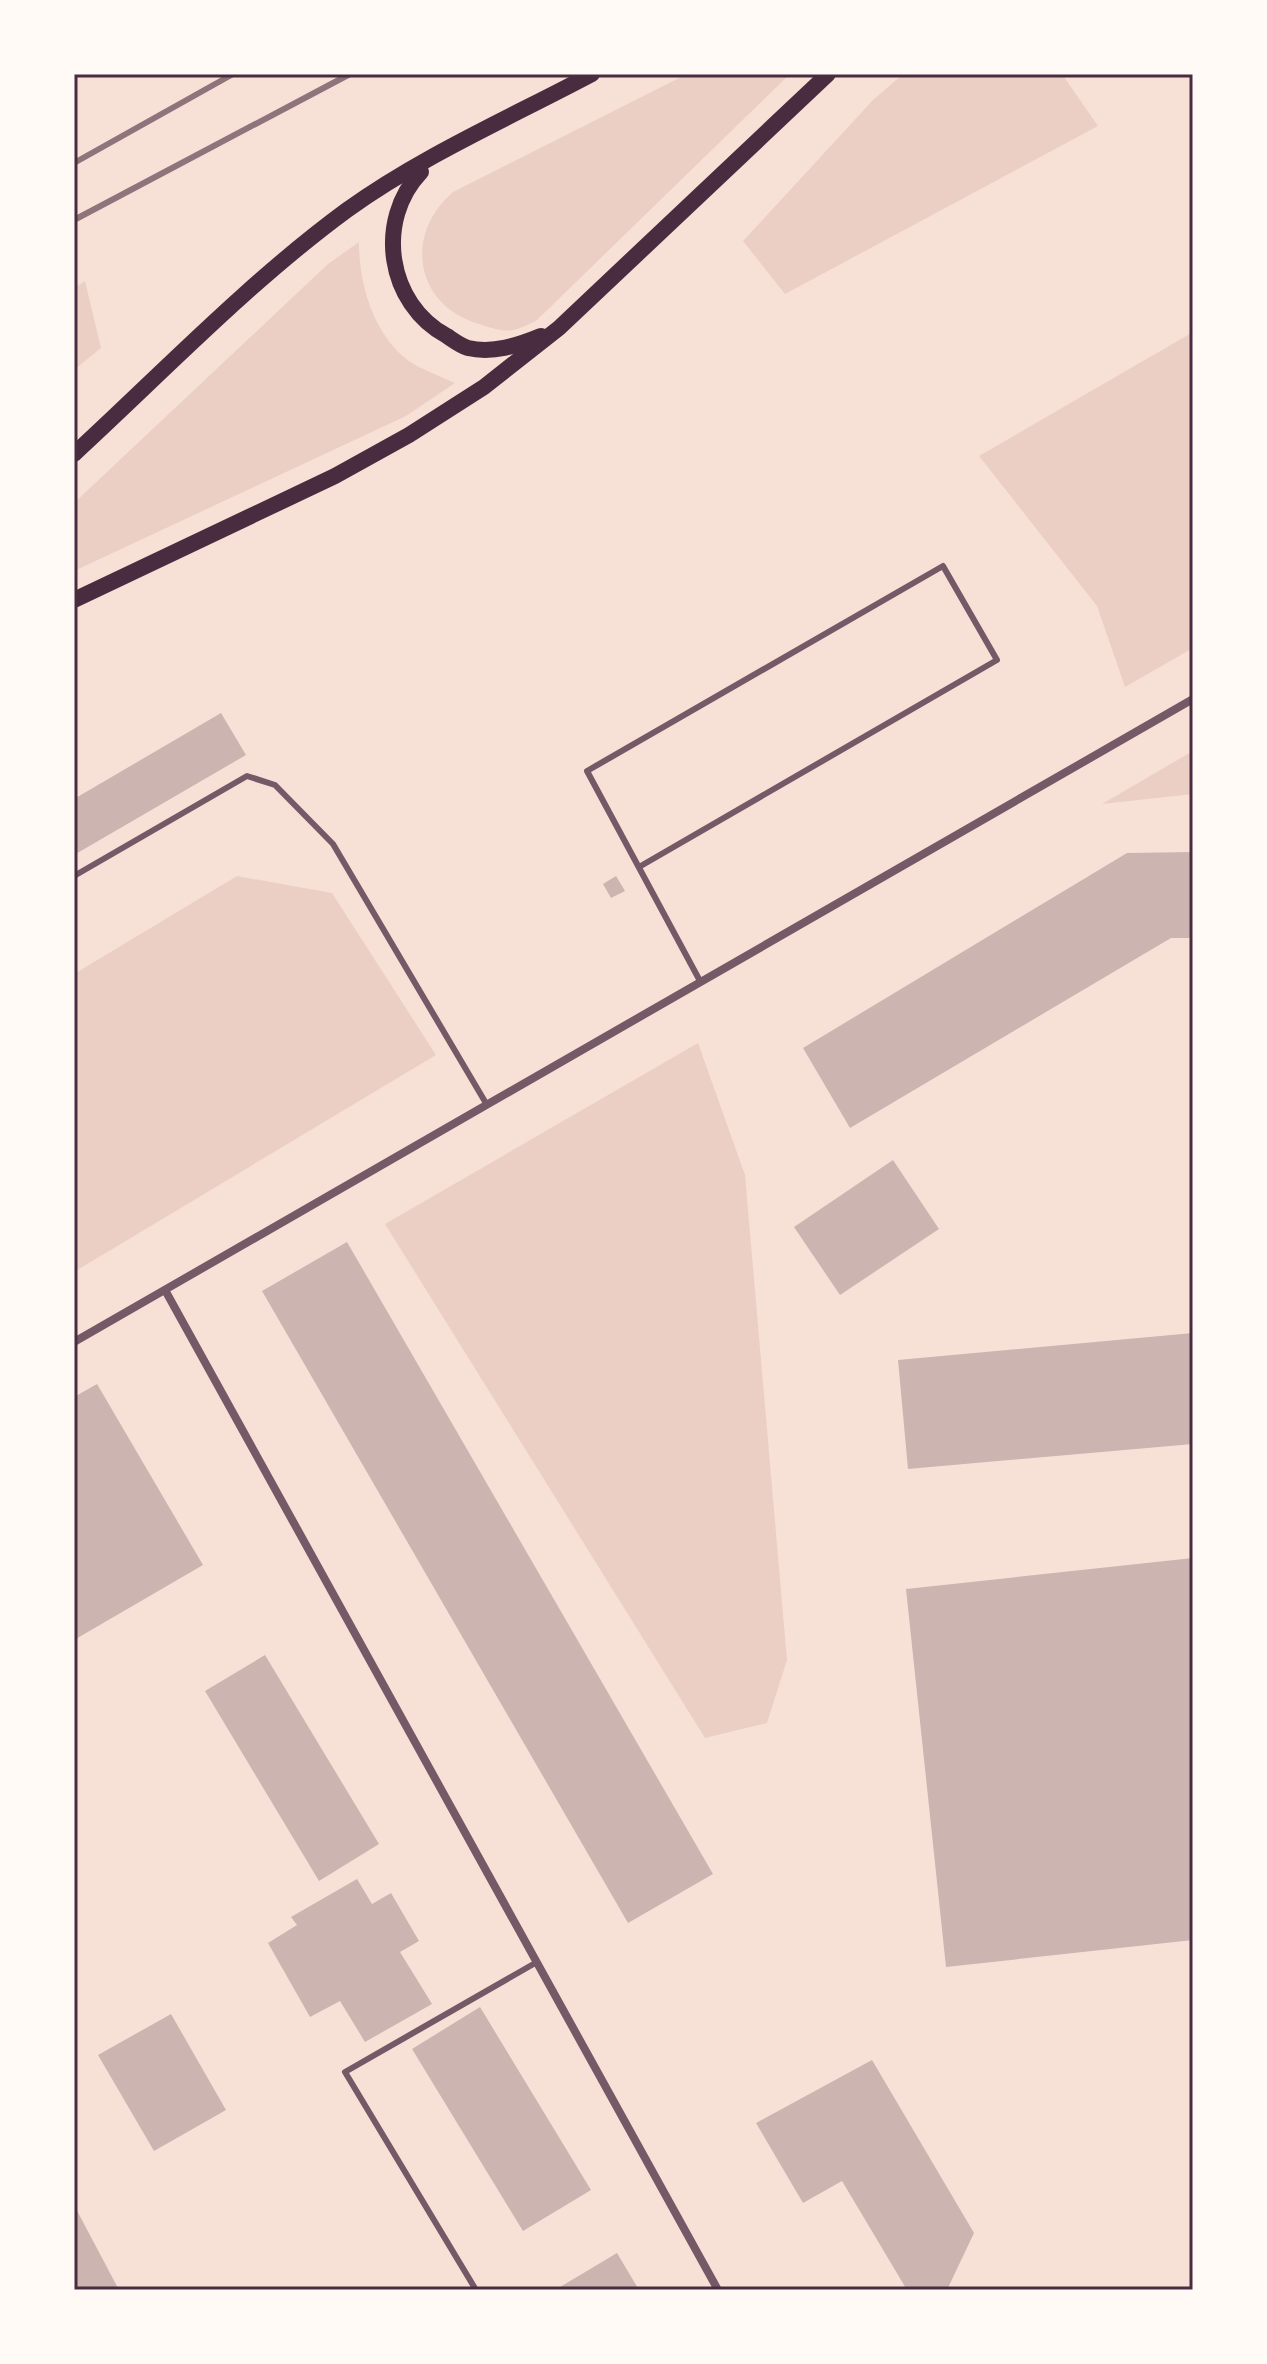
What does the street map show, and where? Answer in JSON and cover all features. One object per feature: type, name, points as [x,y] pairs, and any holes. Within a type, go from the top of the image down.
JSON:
[{"type":"main road","points":[[74,454],[282,262],[349,209],[436,156],[592,74]]},
{"type":"main road","points":[[74,600],[335,476],[409,435],[484,387],[559,328],[828,74]]},
{"type":"main road","points":[[436,156],[410,184],[393,223],[395,267],[407,301],[431,328],[468,348],[512,348],[559,328]]},
{"type":"street","points":[[74,1342],[1193,699]]},
{"type":"street","points":[[165,1290],[718,2290]]},
{"type":"lane","points":[[639,867],[997,660],[943,566],[587,771],[700,981]]},
{"type":"lane","points":[[74,876],[247,776],[275,785],[333,844],[487,1105]]},
{"type":"lane","points":[[476,2290],[345,2072],[537,1962]]},
{"type":"shaded area","points":[[687,74],[790,74],[536,321],[516,329],[498,329],[460,316],[442,303],[430,287],[422,249],[427,229],[437,210],[453,192]]},
{"type":"shaded area","points":[[903,74],[1062,74],[1098,126],[785,294],[743,241],[873,100]]},
{"type":"shaded area","points":[[359,242],[365,291],[386,337],[409,361],[455,383],[406,416],[74,571],[74,503],[328,264]]},
{"type":"shaded area","points":[[85,281],[101,348],[74,370],[74,288]]},
{"type":"shaded area","points":[[1193,332],[1193,648],[1125,687],[1097,606],[979,456]]},
{"type":"shaded area","points":[[1193,751],[1193,794],[1102,804]]},
{"type":"shaded area","points":[[237,876],[332,893],[436,1055],[74,1272],[74,974]]},
{"type":"shaded area","points":[[698,1043],[745,1175],[787,1660],[767,1723],[705,1738],[385,1224]]},
{"type":"building","points":[[221,713],[246,755],[74,855],[74,799]]},
{"type":"building","points":[[1193,852],[1193,938],[1171,938],[850,1128],[803,1048],[1127,853]]},
{"type":"building","points":[[616,876],[625,891],[611,898],[603,884]]},
{"type":"building","points":[[893,1160],[939,1229],[840,1295],[794,1227]]},
{"type":"building","points":[[347,1242],[713,1874],[628,1923],[262,1291]]},
{"type":"building","points":[[1193,1333],[1193,1444],[908,1469],[898,1360]]},
{"type":"building","points":[[97,1384],[203,1565],[74,1640],[74,1397]]},
{"type":"building","points":[[1193,1558],[1193,1940],[946,1967],[906,1589]]},
{"type":"building","points":[[265,1655],[379,1844],[319,1881],[205,1691]]},
{"type":"building","points":[[357,1879],[372,1904],[391,1893],[419,1941],[400,1952],[432,2004],[365,2042],[340,2001],[310,2017],[268,1943],[297,1925],[291,1917]]},
{"type":"building","points":[[480,2007],[591,2190],[523,2231],[412,2049]]},
{"type":"building","points":[[171,2014],[226,2110],[154,2151],[98,2055]]},
{"type":"building","points":[[872,2060],[974,2233],[947,2290],[907,2290],[842,2181],[803,2203],[756,2123]]},
{"type":"building","points":[[74,2205],[119,2290],[74,2290]]},
{"type":"building","points":[[617,2253],[639,2290],[555,2290]]},
{"type":"railway","points":[[74,163],[233,74]]},
{"type":"railway","points":[[74,220],[350,74]]}]
